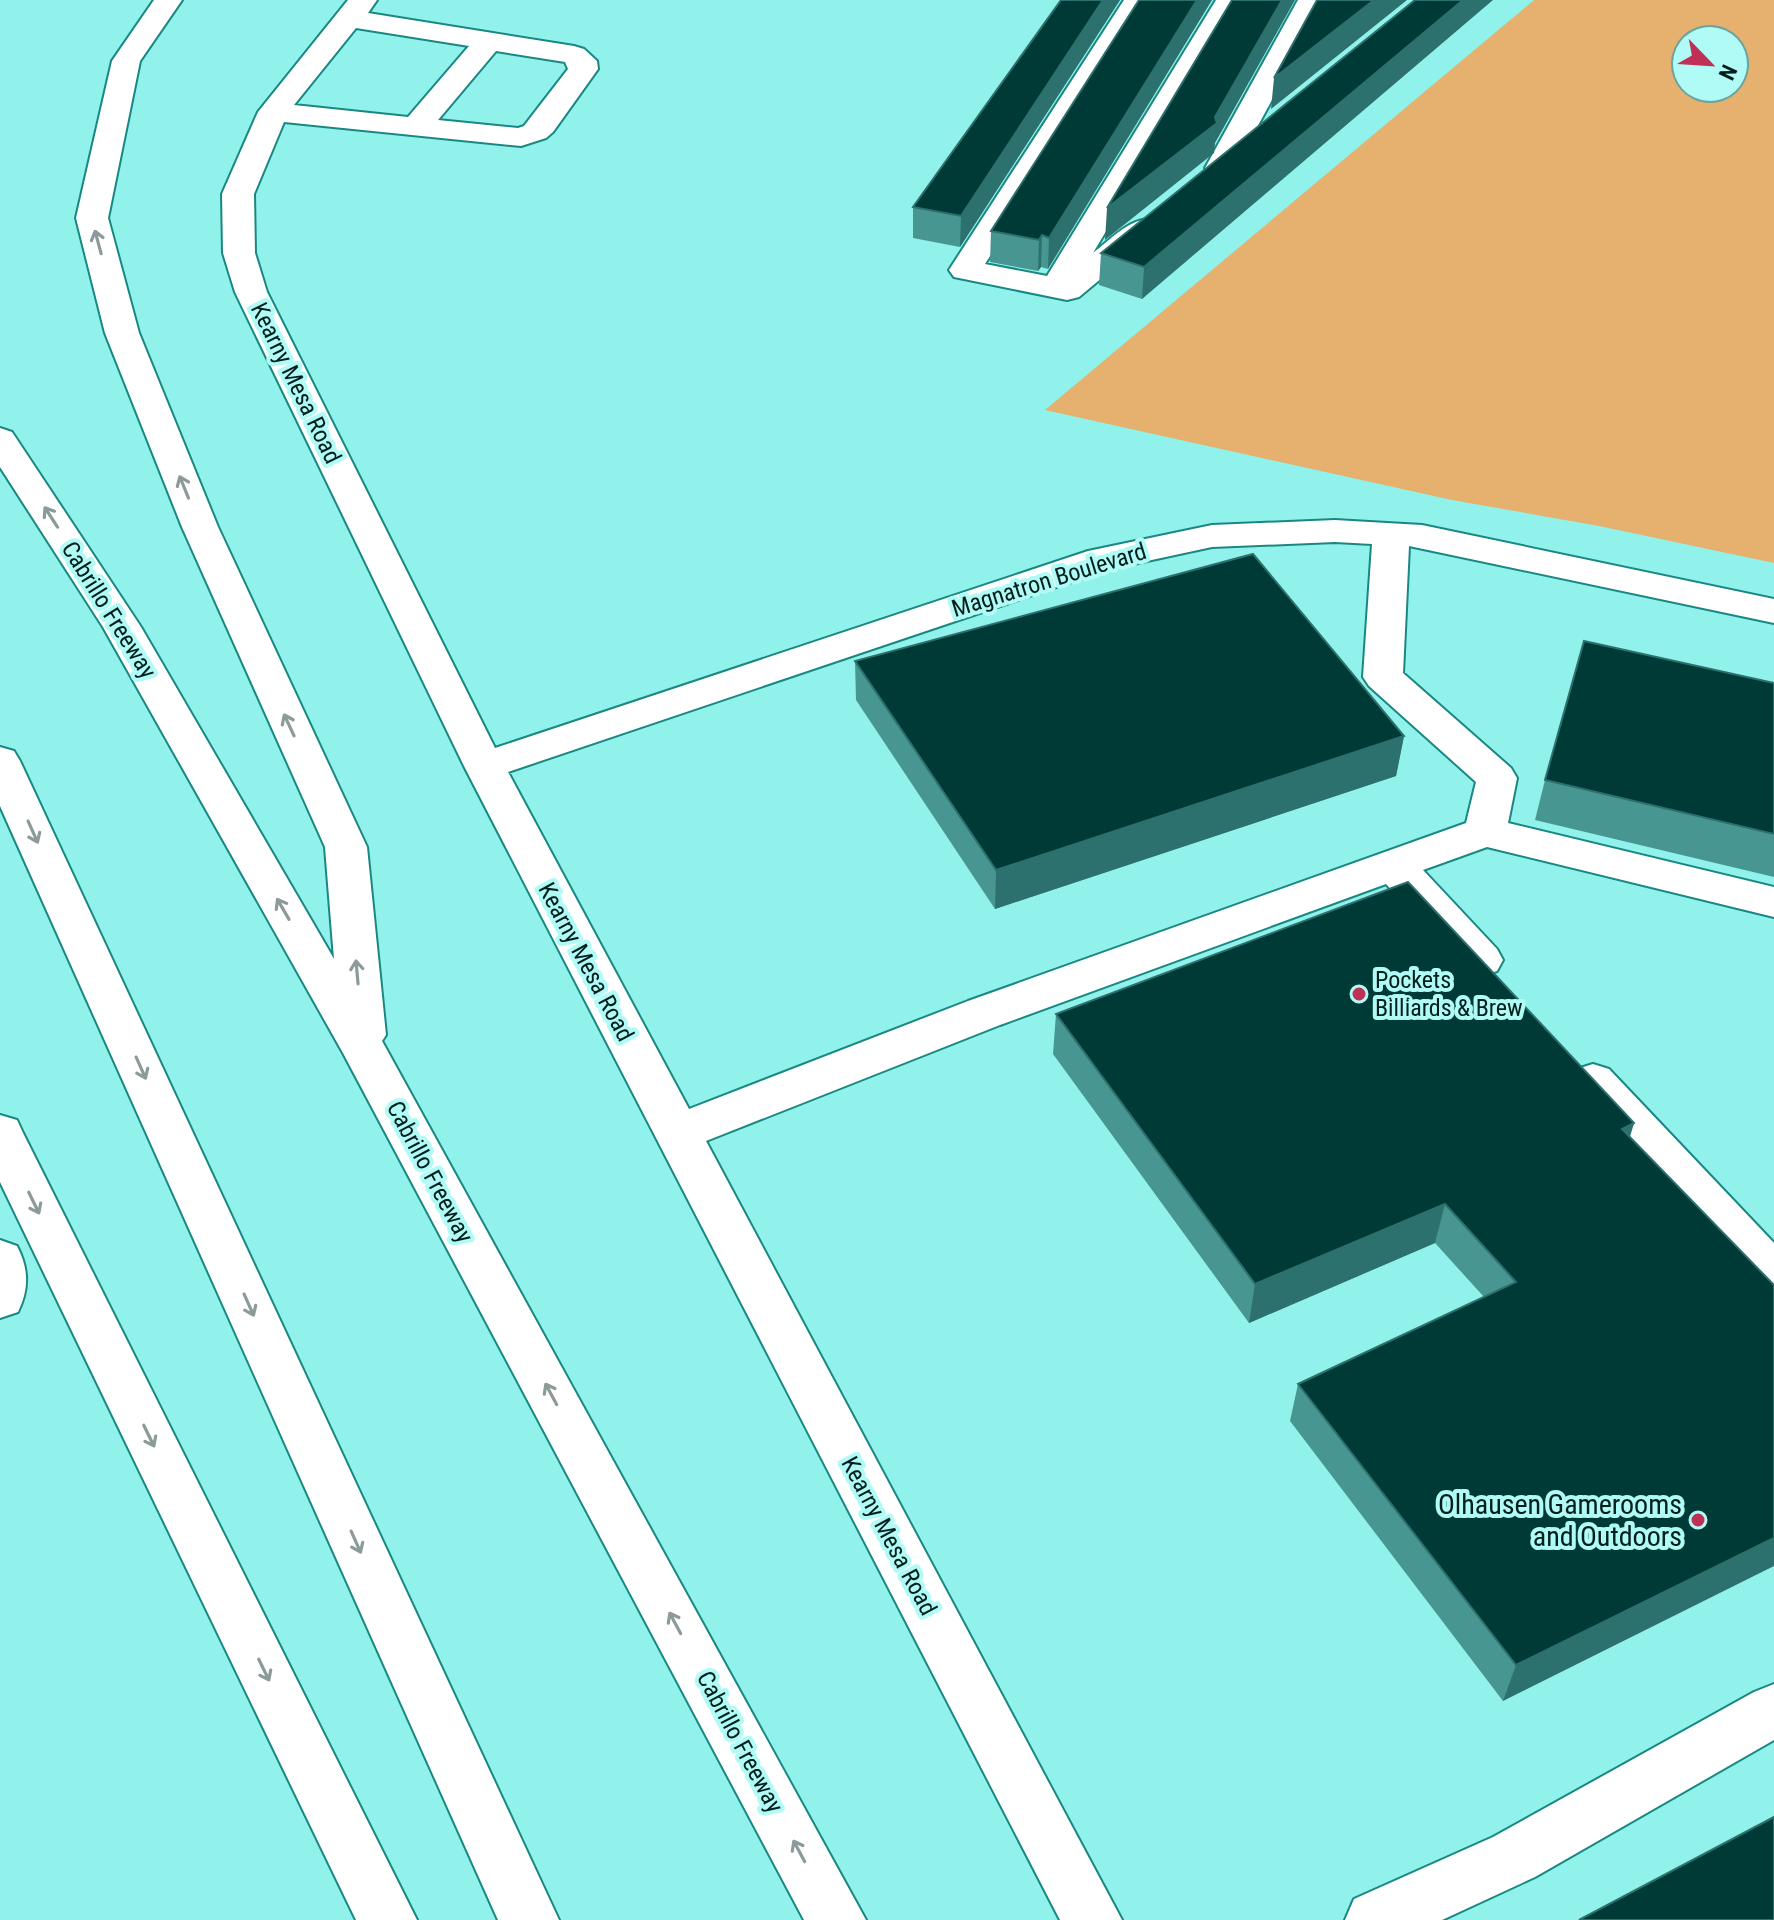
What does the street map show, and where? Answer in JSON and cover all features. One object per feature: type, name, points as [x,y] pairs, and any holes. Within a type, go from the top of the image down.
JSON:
[{"type":"main road","points":[[168,0],[126,61],[92,218],[122,333],[200,527],[346,847],[364,1050]]},
{"type":"main road","points":[[1138,0],[965,270],[1067,290],[1282,118]]},
{"type":"main road","points":[[1056,289],[1230,0]]},
{"type":"main road","points":[[1196,187],[1312,0]]},
{"type":"main road","points":[[273,112],[510,137],[535,132],[583,69],[583,61],[574,55],[489,41],[356,9]]},
{"type":"main road","name":"Kearny Mesa Road","points":[[356,9],[273,112],[238,194],[239,253],[251,292],[484,766],[1092,1920]]},
{"type":"main road","points":[[416,126],[489,41]]},
{"type":"main road","name":"Cabrillo Freeway","points":[[0,439],[122,627],[364,1050],[836,1920]]},
{"type":"main road","name":"Magnatron Boulevard","points":[[484,766],[1101,559],[1212,536],[1335,531],[1422,536],[1774,611]]},
{"type":"main road","points":[[1391,534],[1383,677],[1497,778],[1485,832]]},
{"type":"main road","points":[[0,761],[529,1920]]},
{"type":"main road","points":[[676,1133],[984,1013],[1485,832],[1774,902]]},
{"type":"main road","points":[[1393,865],[1509,991]]},
{"type":"main road","points":[[1562,1048],[1774,1275]]},
{"type":"main road","points":[[0,1133],[387,1920]]},
{"type":"main road","points":[[0,1260],[3,1288],[0,1298]]},
{"type":"main road","points":[[1375,1920],[1514,1857],[1774,1710]]},
{"type":"shaded area","points":[[1534,0],[1774,0],[1774,563],[1599,526],[1452,500],[1045,410]]},
{"type":"building","points":[[1061,0],[1103,0],[961,216],[913,207]]},
{"type":"building","points":[[1139,0],[1197,0],[1049,238],[1042,235],[1039,240],[991,231]]},
{"type":"building","points":[[1232,0],[1282,0],[1215,117],[1217,123],[1107,208]]},
{"type":"building","points":[[1317,0],[1374,0],[1274,78]]},
{"type":"building","points":[[1415,0],[1463,0],[1144,267],[1101,253]]},
{"type":"building","points":[[1253,554],[1404,736],[996,870],[855,661]]},
{"type":"building","points":[[1584,641],[1774,683],[1774,834],[1545,780]]},
{"type":"building","points":[[1408,882],[1634,1123],[1622,1129],[1774,1285],[1774,1538],[1516,1665],[1298,1384],[1516,1282],[1445,1204],[1255,1284],[1056,1014]]},
{"type":"building","points":[[1774,1817],[1774,1920],[1579,1920]]},
{"type":"place","name":"Pockets Billiards & Brew","points":[[1359,994]]},
{"type":"place","name":"Olhausen Gamerooms and Outdoors","points":[[1698,1520]]}]
